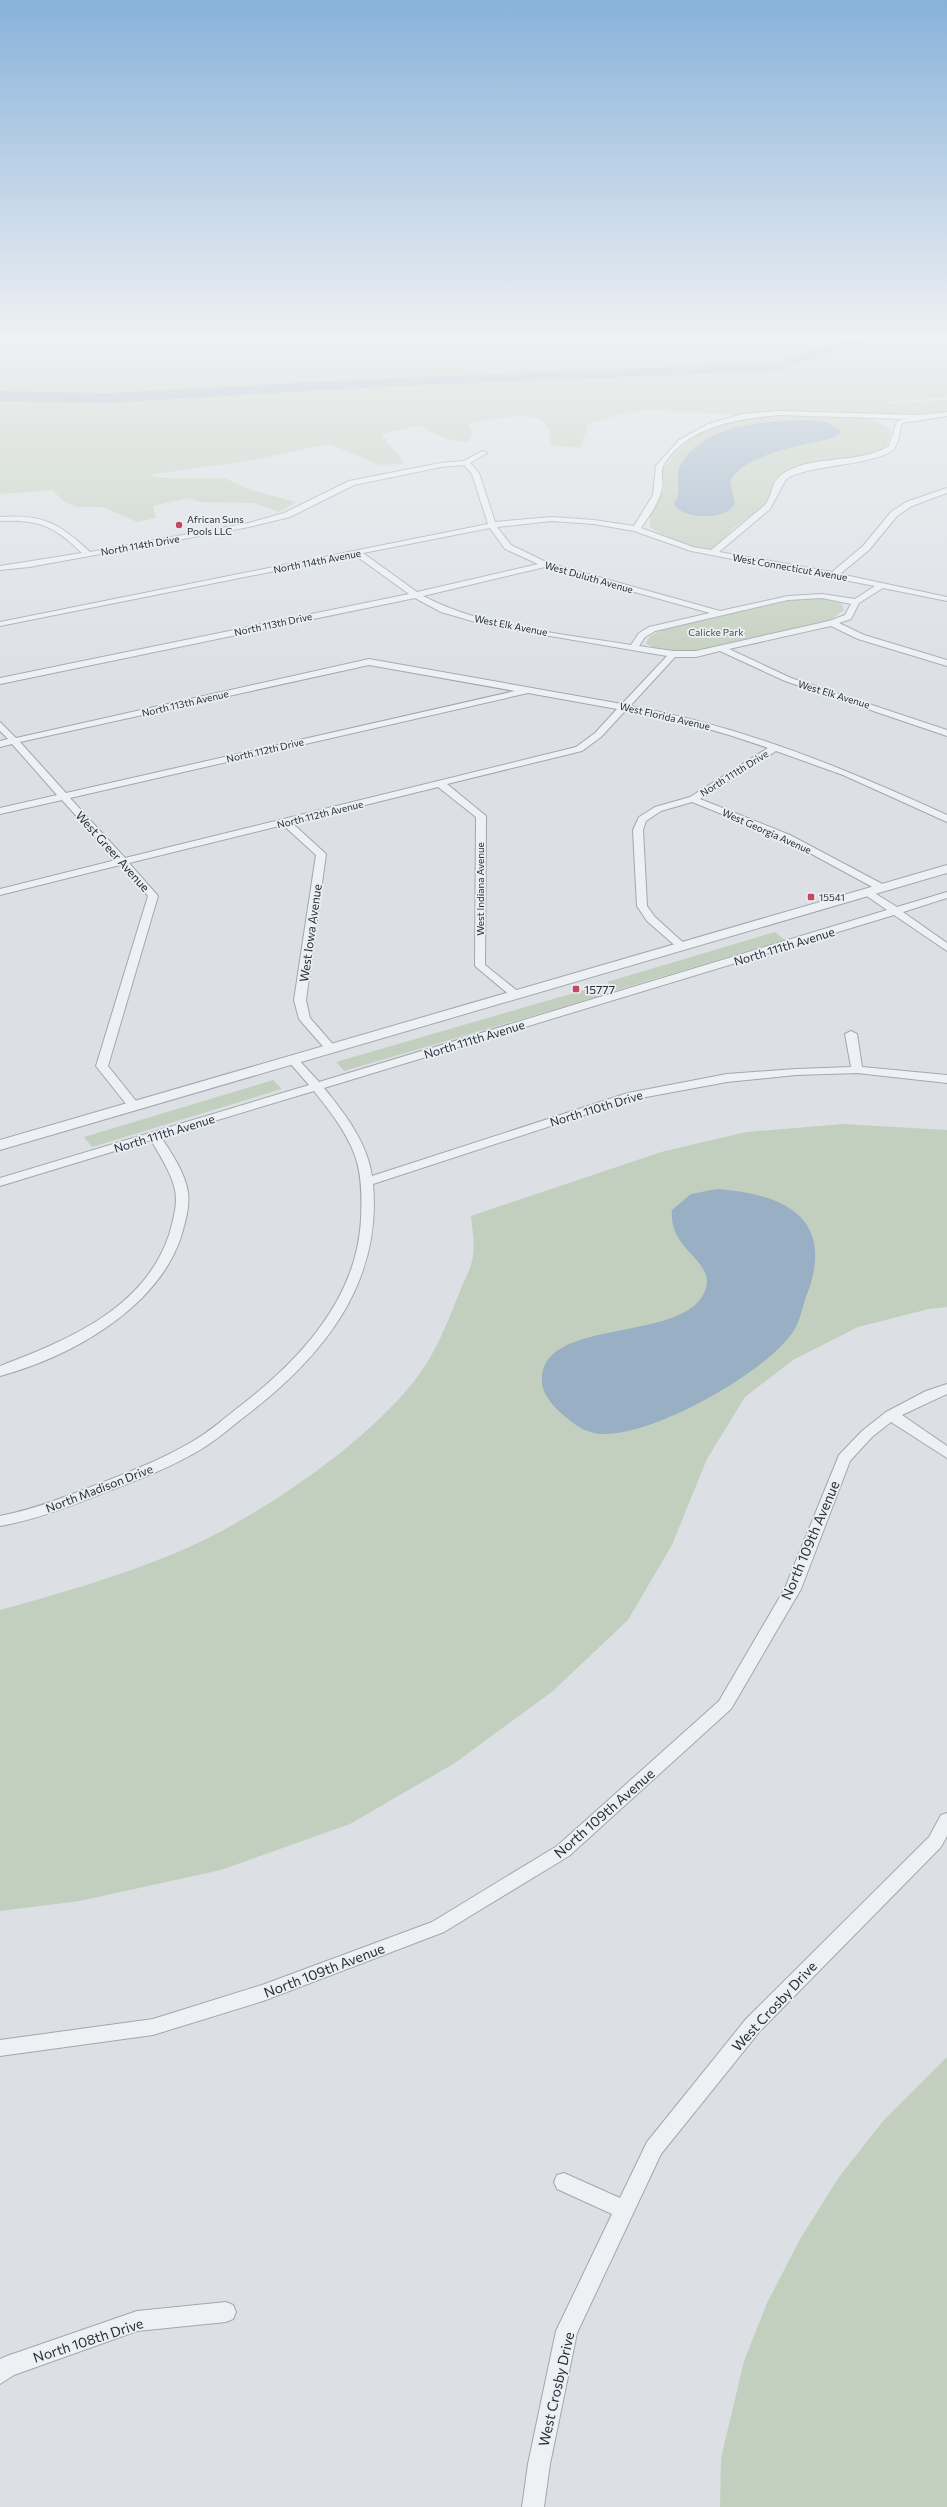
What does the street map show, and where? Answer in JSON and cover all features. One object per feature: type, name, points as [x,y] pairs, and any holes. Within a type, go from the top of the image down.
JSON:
[{"type":"street","name":"North 114th Drive","points":[[0,568],[249,525],[287,515],[352,483],[441,465],[466,463],[483,453]]},
{"type":"street","points":[[636,529],[649,510],[659,488],[660,466],[672,453]]},
{"type":"street","points":[[713,553],[737,531],[766,509],[772,502],[776,484],[781,478],[798,470],[879,455],[882,453]]},
{"type":"street","name":"West Duluth Avenue","points":[[466,463],[475,473],[492,525],[508,547],[545,565],[718,613]]},
{"type":"street","points":[[834,575],[866,548],[894,514],[909,504],[947,490]]},
{"type":"street","points":[[0,519],[25,518],[54,524],[88,554]]},
{"type":"street","name":"North 114th Avenue","points":[[0,624],[492,525],[552,520],[594,522],[636,529]]},
{"type":"street","name":"West Connecticut Avenue","points":[[636,529],[673,545],[834,575],[947,599]]},
{"type":"street","name":"West Elk Avenue","points":[[358,553],[416,595],[444,610],[486,622],[674,654],[696,654],[723,649],[832,623],[848,617],[856,602]]},
{"type":"street","name":"North 113th Drive","points":[[0,681],[416,595],[545,565]]},
{"type":"street","points":[[634,647],[642,635],[652,629],[718,613],[801,596],[856,602],[882,585]]},
{"type":"street","points":[[832,623],[860,637],[947,663]]},
{"type":"street","name":"West Elk Avenue","points":[[723,649],[764,670],[799,684],[867,704],[947,733]]},
{"type":"street","name":"North 112th Avenue","points":[[0,892],[579,749],[595,738],[674,654]]},
{"type":"street","name":"West Florida Avenue","points":[[369,662],[625,707],[712,727],[846,773],[947,819]]},
{"type":"street","name":"North 113th Avenue","points":[[0,744],[369,662]]},
{"type":"street","name":"North 112th Drive","points":[[0,812],[64,796],[531,690]]},
{"type":"street","name":"West Greer Avenue","points":[[0,725],[124,861],[153,896],[102,1066],[134,1106]]},
{"type":"street","name":"North 111th Drive","points":[[683,947],[651,919],[642,906],[638,830],[642,819],[658,808],[693,799],[775,748]]},
{"type":"street","name":"West Indiana Avenue","points":[[441,784],[481,816],[480,966],[516,995]]},
{"type":"street","name":"West Georgia Avenue","points":[[693,799],[787,837],[875,890],[894,911],[947,948]]},
{"type":"street","name":"West Iowa Avenue","points":[[286,822],[321,854],[300,1000],[305,1019],[331,1049]]},
{"type":"street","points":[[0,1144],[683,947],[947,869]]},
{"type":"street","name":"North 111th Avenue","points":[[0,1182],[947,895]]},
{"type":"street","points":[[851,1034],[857,1070]]},
{"type":"street","name":"North Madison Drive","points":[[0,1521],[20,1518],[129,1479],[194,1447],[264,1397],[311,1350],[349,1293],[362,1259],[369,1225],[367,1182],[360,1152],[345,1124],[293,1060]]},
{"type":"street","name":"North 110th Drive","points":[[367,1182],[628,1097],[727,1078],[796,1072],[857,1070],[947,1079]]},
{"type":"street","points":[[0,1371],[46,1354],[107,1321],[134,1299],[158,1272],[175,1240],[181,1190],[163,1149],[154,1135]]},
{"type":"street","name":"North 109th Avenue","points":[[0,2048],[154,2027],[263,1993],[438,1927],[563,1851],[725,1705],[793,1589],[844,1459],[867,1434],[891,1415],[931,1394],[947,1389]]},
{"type":"street","points":[[891,1415],[947,1453]]},
{"type":"street","name":"West Crosby Drive","points":[[533,2507],[539,2464],[567,2331],[654,2148],[753,2025],[935,1842],[947,1820]]},
{"type":"street","points":[[564,2182],[624,2210]]},
{"type":"street","name":"North 108th Drive","points":[[0,2373],[7,2367],[137,2321],[226,2312]]},
{"type":"green space","points":[[0,453],[286,453],[247,461],[148,475],[159,478],[225,478],[248,489],[296,502],[279,512],[253,503],[200,502],[188,498],[153,506],[156,518],[137,522],[103,507],[76,507],[65,502],[52,490],[0,494]]},
{"type":"green space","points":[[351,453],[396,453],[405,464],[380,465]]},
{"type":"green space","points":[[676,453],[874,453],[852,459],[795,468],[779,475],[773,483],[770,495],[765,504],[736,526],[718,545],[712,549],[706,550],[680,544],[650,527],[650,514],[664,489],[662,471]]},
{"type":"green space","name":"Calicke Park","points":[[823,599],[841,603],[844,610],[830,620],[763,638],[707,649],[681,651],[660,649],[646,643],[650,636],[664,629],[793,600]]},
{"type":"green space","points":[[775,932],[785,940],[617,990],[607,982]]},
{"type":"green space","points":[[591,988],[600,996],[344,1071],[336,1062]]},
{"type":"green space","points":[[273,1080],[282,1089],[92,1147],[84,1137]]},
{"type":"green space","points":[[843,1124],[947,1130],[947,1307],[929,1309],[858,1327],[793,1360],[745,1397],[707,1459],[672,1545],[628,1620],[553,1691],[455,1763],[350,1824],[221,1870],[80,1901],[0,1911],[0,1610],[109,1578],[173,1554],[204,1540],[238,1522],[272,1501],[339,1454],[396,1402],[418,1376],[436,1347],[472,1261],[474,1246],[471,1216],[661,1152],[746,1132]]},
{"type":"green space","points":[[947,2057],[947,2507],[720,2507],[721,2458],[744,2361],[767,2303],[800,2239],[839,2177],[884,2120]]},
{"type":"water","points":[[689,453],[774,453],[749,463],[738,471],[730,481],[735,503],[731,509],[724,513],[715,515],[705,516],[686,513],[674,504],[678,496],[678,473],[680,466]]},
{"type":"water","points":[[717,1189],[742,1192],[764,1197],[784,1205],[799,1216],[810,1230],[815,1248],[814,1270],[801,1315],[793,1332],[779,1348],[759,1366],[707,1399],[678,1413],[650,1425],[625,1432],[598,1434],[579,1427],[551,1403],[545,1393],[542,1383],[547,1361],[563,1347],[587,1338],[672,1318],[694,1306],[706,1288],[707,1278],[704,1270],[683,1245],[677,1235],[673,1224],[672,1210],[691,1194]]},
{"type":"place","name":"African Suns Pools LLC","points":[[179,525]]},
{"type":"place","name":"15541","points":[[811,897]]},
{"type":"place","name":"15777","points":[[576,989]]}]
